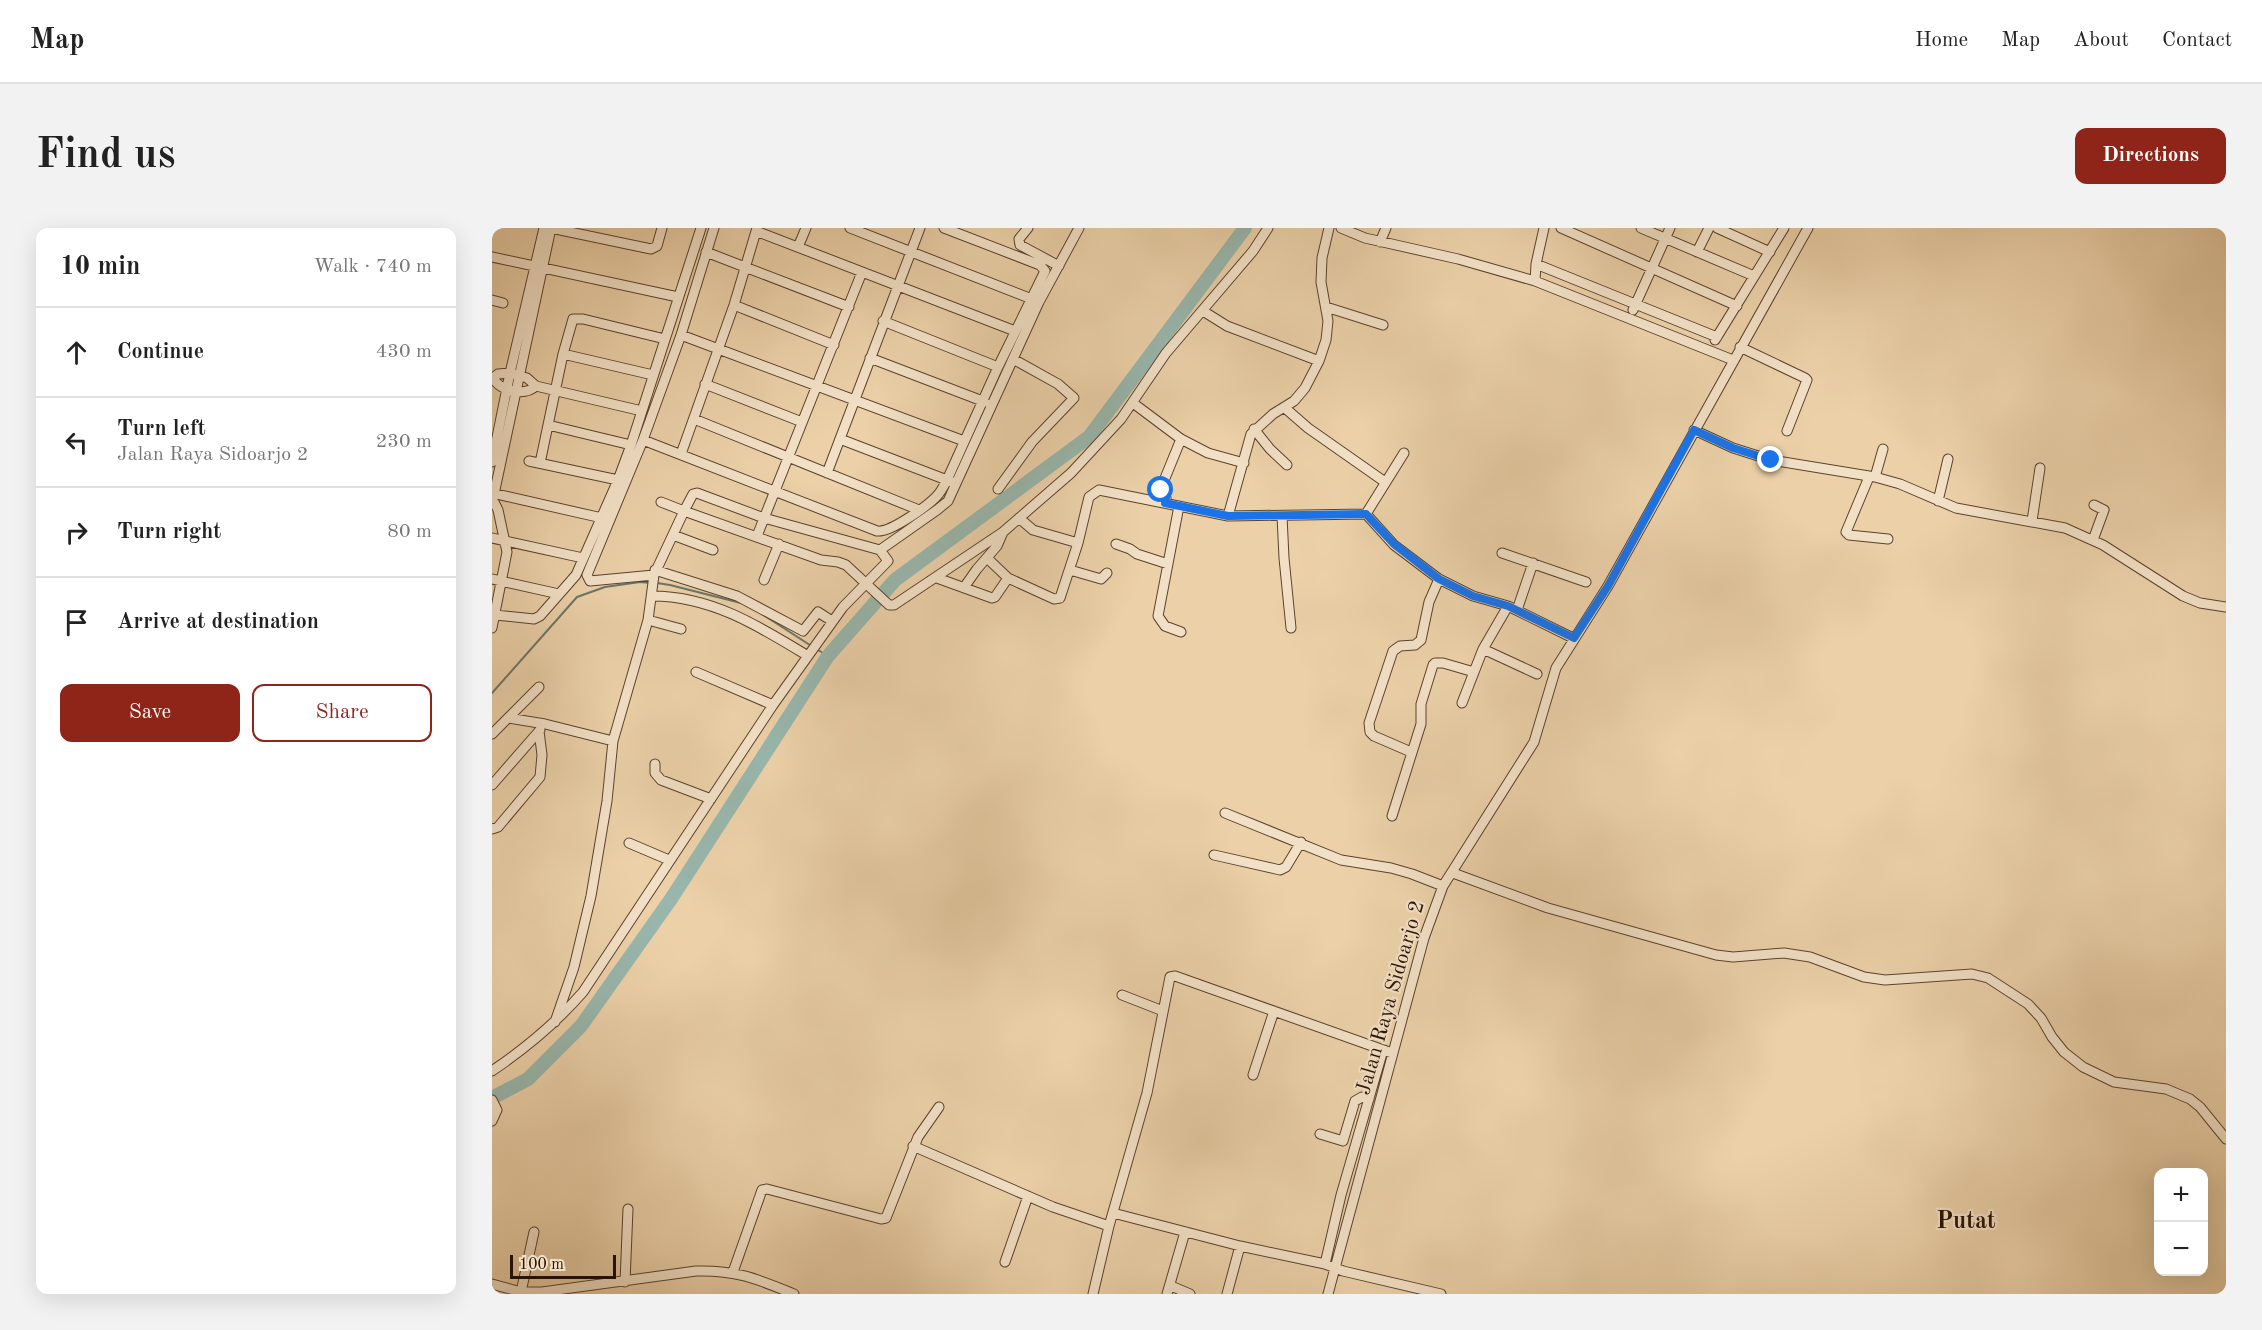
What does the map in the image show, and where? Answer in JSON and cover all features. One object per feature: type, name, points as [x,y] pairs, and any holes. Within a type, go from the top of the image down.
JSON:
[{"type":"street","points":[[492,462],[512,390],[521,376],[544,228]]},
{"type":"street","points":[[662,228],[657,246],[651,249],[592,232],[551,228],[510,373],[512,390],[493,496],[507,552],[497,580],[493,621],[534,619],[540,616],[576,575],[631,445],[701,228]]},
{"type":"street","points":[[714,228],[681,335],[643,440],[587,575],[590,580],[654,574],[737,596],[803,631],[818,612],[832,621]]},
{"type":"street","points":[[798,247],[806,228]]},
{"type":"street","points":[[850,228],[1036,300]]},
{"type":"street","points":[[827,473],[920,228]]},
{"type":"street","points":[[884,532],[920,510],[951,482],[1013,359],[1044,274],[1044,268],[944,228]]},
{"type":"street","points":[[1028,228],[1019,239],[1020,245],[1059,266]]},
{"type":"street","points":[[880,550],[944,505],[964,441],[1015,331],[1059,266],[1079,228]]},
{"type":"street","points":[[661,502],[821,560],[842,563],[889,604],[894,605],[1003,532],[1071,473],[1133,403],[1166,353],[1253,251],[1268,228]]},
{"type":"street","points":[[1228,516],[1253,431],[1273,414],[1294,401],[1305,388],[1319,362],[1326,340],[1328,321],[1321,282],[1322,258],[1329,228]]},
{"type":"street","points":[[1341,228],[1380,242],[1534,281],[1728,357]]},
{"type":"street","points":[[1380,242],[1386,228]]},
{"type":"street","points":[[1534,281],[1544,228]]},
{"type":"street","points":[[1561,228],[1737,306]]},
{"type":"street","points":[[1641,228],[1754,276]]},
{"type":"street","points":[[1630,317],[1670,228]]},
{"type":"street","points":[[1697,252],[1709,228]]},
{"type":"street","points":[[1717,228],[1770,252]]},
{"type":"street","points":[[1708,349],[1784,228]]},
{"type":"street","name":"Jalan Raya Sidoarjo 2","points":[[1328,1294],[1330,1265],[1387,1051],[1439,885],[1453,873],[1484,819],[1531,748],[1539,729],[1556,668],[1569,636],[1608,586],[1694,430],[1728,357],[1740,347],[1808,228]]},
{"type":"street","points":[[681,454],[734,305],[756,229],[1015,331]]},
{"type":"street","points":[[706,252],[849,307]]},
{"type":"street","points":[[492,257],[678,297]]},
{"type":"street","points":[[1536,264],[1717,337]]},
{"type":"street","points":[[757,536],[862,272]]},
{"type":"street","points":[[492,300],[503,303]]},
{"type":"street","points":[[734,305],[834,345]]},
{"type":"street","points":[[1326,307],[1383,325]]},
{"type":"street","points":[[1203,311],[1227,326],[1319,362]]},
{"type":"street","points":[[618,480],[535,462],[548,425],[571,323],[577,318],[665,339]]},
{"type":"street","points":[[883,321],[998,367]]},
{"type":"street","points":[[681,335],[964,441]]},
{"type":"street","points":[[1740,347],[1807,380],[1787,431]]},
{"type":"street","points":[[563,354],[653,375]]},
{"type":"street","points":[[870,358],[992,404]]},
{"type":"street","points":[[998,489],[1032,442],[1074,398],[1058,384],[1013,359]]},
{"type":"street","points":[[536,386],[532,390],[512,390],[500,387],[492,378],[498,374],[510,373],[521,376],[536,386],[642,411]]},
{"type":"street","points":[[705,384],[802,422]]},
{"type":"street","points":[[1133,403],[1181,439],[1208,453],[1244,463]]},
{"type":"street","points":[[1285,408],[1308,428],[1385,482]]},
{"type":"street","points":[[694,419],[920,510]]},
{"type":"street","points":[[548,425],[631,445]]},
{"type":"street","points":[[1694,430],[1733,448],[1771,460],[1872,477],[1900,484],[1956,508],[2065,528],[2093,540],[2183,596],[2200,603],[2226,608]]},
{"type":"street","points":[[1253,431],[1287,465]]},
{"type":"street","points":[[840,439],[951,482]]},
{"type":"street","points":[[1165,503],[1166,498],[1161,488],[1181,439]]},
{"type":"street","points":[[643,440],[884,532],[892,540]]},
{"type":"street","points":[[1883,449],[1846,532],[1849,535],[1888,539]]},
{"type":"street","points":[[1366,514],[1404,453]]},
{"type":"street","points":[[1938,501],[1947,459]]},
{"type":"street","points":[[2032,521],[2040,468]]},
{"type":"street","points":[[987,558],[1008,578],[1056,599],[1062,595],[1089,497],[1099,490],[1228,516],[1366,514],[1394,544],[1439,579],[1473,596],[1508,606],[1569,636]]},
{"type":"street","points":[[492,1071],[555,1022],[583,992],[773,705],[832,621],[843,607],[868,586],[888,561],[880,550],[764,518],[696,493],[693,494],[654,574],[648,620],[613,741],[607,801],[591,896],[574,967],[555,1022]]},
{"type":"street","points":[[493,496],[602,518]]},
{"type":"street","points":[[2093,540],[2104,510],[2094,505]]},
{"type":"street","points":[[1179,506],[1158,616],[1165,626],[1181,632]]},
{"type":"street","points":[[1282,516],[1291,628]]},
{"type":"street","points":[[1019,518],[1033,530],[1078,543]]},
{"type":"street","points":[[965,586],[977,568],[1000,543],[1003,532]]},
{"type":"street","points":[[673,535],[713,550]]},
{"type":"street","points":[[492,538],[583,558]]},
{"type":"street","points":[[764,580],[779,544]]},
{"type":"street","points":[[1116,544],[1168,564]]},
{"type":"street","points":[[1502,553],[1586,582]]},
{"type":"street","points":[[1517,610],[1533,564]]},
{"type":"street","points":[[1070,570],[1101,579],[1107,573]]},
{"type":"street","points":[[937,578],[994,597],[1008,578]]},
{"type":"street","points":[[1411,752],[1374,736],[1370,732],[1369,723],[1393,651],[1400,646],[1415,645],[1421,640],[1429,602],[1439,579]]},
{"type":"street","points":[[497,580],[559,594]]},
{"type":"street","points":[[652,595],[682,597],[731,613],[810,655]]},
{"type":"street","points":[[1462,703],[1483,649],[1508,606]]},
{"type":"street","points":[[648,620],[681,628]]},
{"type":"street","points":[[1483,649],[1537,674]]},
{"type":"street","points":[[1392,816],[1421,724],[1421,704],[1433,665],[1443,663],[1474,672]]},
{"type":"street","points":[[696,672],[773,705]]},
{"type":"street","points":[[492,734],[539,687]]},
{"type":"street","points":[[508,718],[613,741]]},
{"type":"street","points":[[492,785],[542,727]]},
{"type":"street","points":[[492,830],[498,827],[540,777],[543,755],[542,727]]},
{"type":"street","points":[[655,764],[655,773],[661,780],[711,799]]},
{"type":"street","points":[[1225,813],[1341,860],[1390,868],[1439,885]]},
{"type":"street","points":[[1214,855],[1280,870],[1286,867],[1301,842]]},
{"type":"street","points":[[629,843],[669,860]]},
{"type":"street","points":[[653,855],[655,864],[662,871]]},
{"type":"street","points":[[1453,873],[1548,908],[1716,955],[1733,957],[1793,954],[1810,957],[1864,977],[1885,980],[1972,974],[1988,978],[2028,1004],[2041,1018],[2064,1052],[2083,1067],[2114,1082],[2166,1089],[2190,1099],[2200,1107],[2226,1139]]},
{"type":"street","points":[[1093,1294],[1109,1226],[1147,1093],[1169,978],[1174,976],[1387,1051],[1369,1099],[1341,1195],[1330,1265]]},
{"type":"street","points":[[1122,996],[1164,1011]]},
{"type":"street","points":[[1253,1075],[1274,1011]]},
{"type":"street","points":[[1320,1134],[1342,1141],[1355,1101],[1362,1097],[1369,1099]]},
{"type":"street","points":[[492,1121],[497,1113],[494,1104]]},
{"type":"street","points":[[733,1272],[762,1190],[766,1189],[881,1220],[886,1218],[922,1128],[939,1107]]},
{"type":"street","points":[[914,1146],[1053,1207],[1109,1226]]},
{"type":"street","points":[[1005,1262],[1028,1196]]},
{"type":"street","points":[[625,1282],[628,1209]]},
{"type":"street","points":[[1113,1213],[1441,1294]]},
{"type":"street","points":[[521,1292],[534,1232]]},
{"type":"street","points":[[1185,1232],[1169,1290],[1190,1294]]},
{"type":"street","points":[[1227,1294],[1240,1246]]},
{"type":"street","points":[[492,1284],[521,1292],[565,1290],[696,1271],[733,1272],[794,1294]]},
{"type":"waterway","points":[[492,1098],[528,1079],[581,1026],[671,899],[828,656],[895,580],[1089,437],[1245,228]]},
{"type":"waterway","points":[[492,693],[577,597],[605,587],[640,582],[651,583]]},
{"type":"waterway","points":[[657,583],[741,603]]},
{"type":"waterway","points":[[762,614],[813,647]]},
{"type":"waterway","points":[[818,650],[828,656]]},
{"type":"district","name":"Putat","points":[[1966,1222]]},
{"type":"route","points":[[1161,490],[1166,498],[1165,503],[1228,516],[1366,514],[1394,544],[1439,579],[1473,596],[1508,606],[1574,638],[1608,586],[1694,430],[1733,448],[1771,460]]}]
